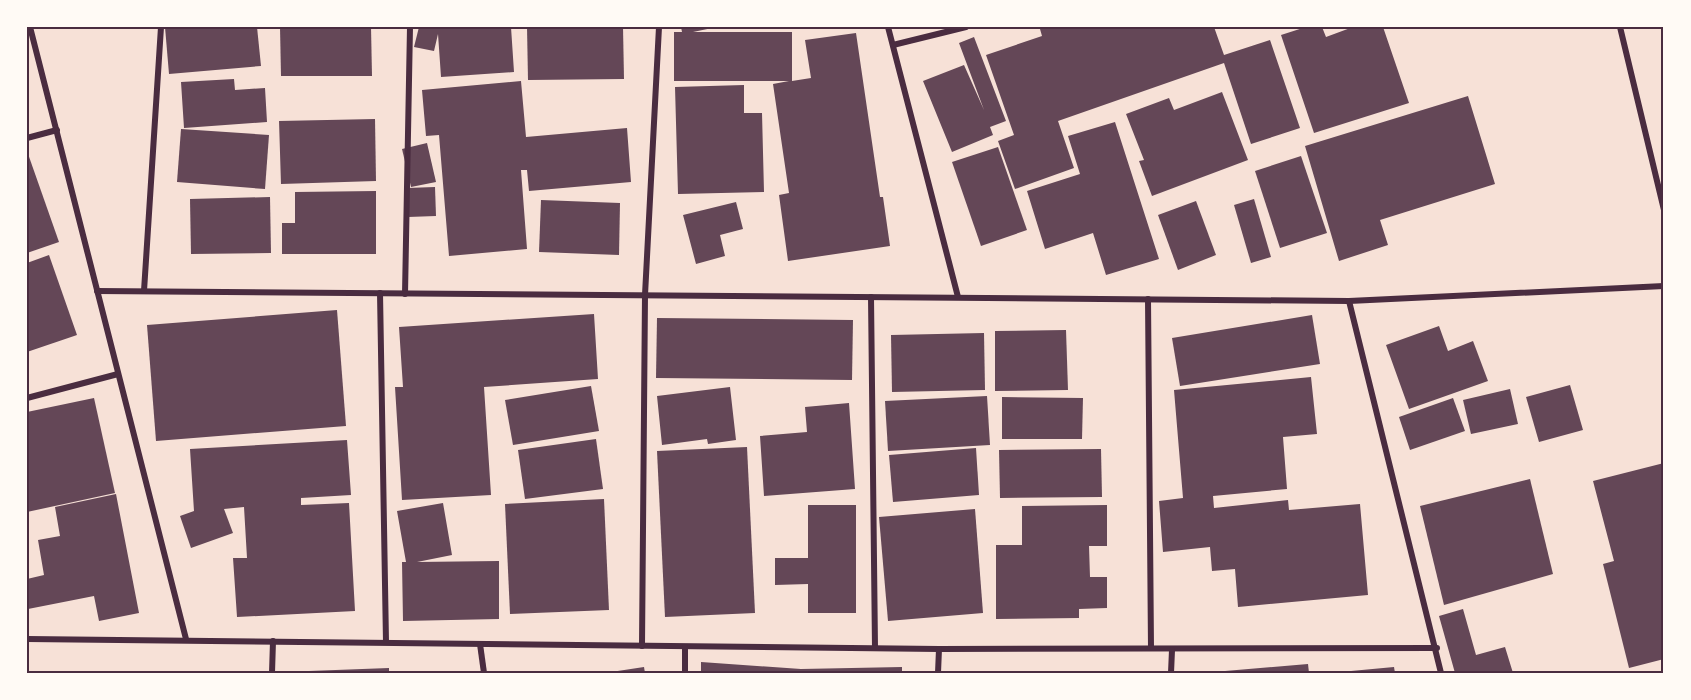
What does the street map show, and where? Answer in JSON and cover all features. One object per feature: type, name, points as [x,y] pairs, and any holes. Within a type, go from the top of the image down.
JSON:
[{"type":"street","points":[[30,27],[186,639]]},
{"type":"street","points":[[144,291],[161,27]]},
{"type":"street","points":[[405,294],[410,27]]},
{"type":"street","points":[[642,646],[645,296],[658,27]]},
{"type":"street","points":[[888,27],[958,297]]},
{"type":"street","points":[[893,45],[966,27]]},
{"type":"street","points":[[1620,27],[1664,210]]},
{"type":"street","points":[[27,138],[57,130]]},
{"type":"street","points":[[98,291],[1349,301],[1664,286]]},
{"type":"street","points":[[380,293],[386,642]]},
{"type":"street","points":[[871,297],[876,648]]},
{"type":"street","points":[[1148,299],[1151,648]]},
{"type":"street","points":[[1349,301],[1437,648],[1441,673]]},
{"type":"street","points":[[27,398],[118,374]]},
{"type":"street","points":[[27,639],[939,649],[1437,648]]},
{"type":"street","points":[[272,673],[273,641]]},
{"type":"street","points":[[480,644],[484,673]]},
{"type":"street","points":[[685,673],[686,647]]},
{"type":"street","points":[[938,673],[939,649]]},
{"type":"street","points":[[1171,673],[1172,650]]},
{"type":"building","points":[[165,27],[257,27],[261,66],[169,74]]},
{"type":"building","points":[[280,27],[371,27],[372,76],[281,76]]},
{"type":"building","points":[[419,27],[511,27],[514,72],[441,77],[438,34],[434,51],[414,47]]},
{"type":"building","points":[[527,27],[623,27],[624,79],[528,80]]},
{"type":"building","points":[[681,27],[717,27],[693,32],[792,32],[792,81],[811,78],[805,40],[856,33],[880,197],[883,197],[890,246],[788,261],[779,195],[789,193],[773,84],[789,81],[674,81],[674,32],[682,32]]},
{"type":"building","points":[[1046,27],[1214,27],[1224,55],[1270,40],[1300,128],[1251,144],[1224,63],[1058,121],[1074,168],[1015,189],[998,141],[1014,135],[986,55],[1042,36],[1040,29]]},
{"type":"building","points":[[1306,27],[1322,27],[1326,37],[1353,27],[1383,27],[1409,103],[1314,133],[1281,35]]},
{"type":"building","points":[[974,37],[1006,121],[990,127],[993,135],[952,152],[923,81],[964,65],[984,110],[959,43]]},
{"type":"building","points":[[234,79],[235,90],[265,88],[267,122],[184,128],[181,82]]},
{"type":"building","points":[[521,81],[526,137],[627,128],[631,182],[529,191],[527,170],[521,170],[527,249],[449,256],[439,135],[426,136],[422,90]]},
{"type":"building","points":[[744,85],[744,113],[762,113],[764,192],[678,194],[675,87]]},
{"type":"building","points":[[1222,92],[1248,160],[1152,196],[1139,161],[1144,160],[1126,114],[1169,98],[1174,110]]},
{"type":"building","points":[[1468,96],[1495,184],[1380,220],[1388,245],[1339,261],[1305,146]]},
{"type":"building","points":[[375,119],[376,181],[281,184],[279,121]]},
{"type":"building","points":[[1115,122],[1159,259],[1106,275],[1093,233],[1045,249],[1027,191],[1080,174],[1068,136]]},
{"type":"building","points":[[181,129],[269,135],[265,189],[177,182]]},
{"type":"building","points":[[427,143],[436,182],[411,187],[402,149]]},
{"type":"building","points":[[998,147],[1027,230],[981,246],[952,162]]},
{"type":"building","points":[[27,151],[59,242],[27,253]]},
{"type":"building","points":[[1301,156],[1327,233],[1280,248],[1255,171]]},
{"type":"building","points":[[435,187],[436,216],[408,217],[407,188]]},
{"type":"building","points":[[376,191],[376,254],[282,254],[282,223],[295,223],[295,192]]},
{"type":"building","points":[[270,197],[271,253],[191,254],[190,199]]},
{"type":"building","points":[[1254,199],[1271,257],[1251,263],[1234,205]]},
{"type":"building","points":[[541,200],[620,203],[619,255],[539,252]]},
{"type":"building","points":[[1196,201],[1216,255],[1178,270],[1158,215]]},
{"type":"building","points":[[736,202],[743,229],[720,235],[725,256],[696,264],[683,215]]},
{"type":"building","points":[[49,255],[77,335],[27,352],[27,263]]},
{"type":"building","points":[[337,310],[346,426],[156,441],[147,325]]},
{"type":"building","points":[[594,314],[598,379],[484,387],[491,495],[402,500],[395,387],[403,387],[399,327]]},
{"type":"building","points":[[1312,315],[1320,364],[1180,386],[1172,338]]},
{"type":"building","points":[[657,318],[853,320],[852,380],[656,378]]},
{"type":"building","points":[[1439,326],[1448,351],[1473,341],[1488,381],[1409,409],[1386,345]]},
{"type":"building","points":[[1066,330],[1068,390],[995,391],[995,331]]},
{"type":"building","points":[[984,333],[985,390],[892,392],[891,335]]},
{"type":"building","points":[[1311,377],[1317,434],[1283,437],[1287,489],[1213,496],[1214,508],[1288,500],[1289,510],[1360,504],[1368,595],[1238,607],[1235,569],[1212,571],[1210,547],[1163,552],[1159,501],[1183,498],[1174,390]]},
{"type":"building","points":[[1570,385],[1583,430],[1539,442],[1526,397]]},
{"type":"building","points":[[591,386],[599,431],[513,445],[505,400]]},
{"type":"building","points":[[730,387],[736,440],[708,444],[707,439],[662,445],[657,396]]},
{"type":"building","points":[[1510,389],[1518,424],[1471,434],[1463,400]]},
{"type":"building","points":[[987,396],[990,445],[888,451],[885,401]]},
{"type":"building","points":[[1002,397],[1083,398],[1082,439],[1002,439]]},
{"type":"building","points":[[94,398],[115,493],[27,512],[27,412]]},
{"type":"building","points":[[1453,398],[1465,431],[1410,450],[1399,417]]},
{"type":"building","points":[[849,403],[855,489],[764,496],[760,436],[807,432],[805,407]]},
{"type":"building","points":[[596,439],[603,489],[525,499],[518,450]]},
{"type":"building","points":[[347,440],[351,495],[301,498],[301,505],[349,503],[355,611],[237,617],[233,558],[247,558],[244,507],[224,509],[233,533],[191,548],[180,516],[194,511],[190,449]]},
{"type":"building","points":[[747,447],[755,613],[665,617],[657,451]]},
{"type":"building","points":[[976,448],[979,495],[893,502],[889,455]]},
{"type":"building","points":[[1101,449],[1102,497],[1000,498],[999,450]]},
{"type":"building","points":[[1664,463],[1664,659],[1629,668],[1603,564],[1614,561],[1593,481]]},
{"type":"building","points":[[1530,479],[1553,574],[1444,605],[1420,506]]},
{"type":"building","points":[[116,494],[139,613],[99,621],[94,596],[28,609],[27,579],[44,575],[38,540],[60,536],[55,507]]},
{"type":"building","points":[[604,499],[609,610],[510,614],[505,504]]},
{"type":"building","points":[[443,503],[452,555],[417,562],[499,561],[499,619],[403,621],[402,562],[406,562],[397,511]]},
{"type":"building","points":[[808,505],[856,505],[856,613],[808,613],[808,584],[775,585],[775,558],[808,558]]},
{"type":"building","points":[[1107,505],[1107,546],[1089,546],[1090,577],[1107,577],[1107,608],[1079,609],[1079,618],[996,619],[996,545],[1022,545],[1022,506]]},
{"type":"building","points":[[975,509],[983,613],[888,621],[879,517]]},
{"type":"building","points":[[1463,609],[1476,655],[1505,647],[1513,673],[1455,673],[1439,616]]},
{"type":"building","points":[[701,662],[801,669],[902,667],[902,673],[701,673]]},
{"type":"building","points":[[1308,664],[1309,673],[1225,673],[1225,671]]},
{"type":"building","points":[[644,667],[645,673],[611,673],[611,672]]},
{"type":"building","points":[[1394,667],[1395,673],[1351,673],[1351,671]]},
{"type":"building","points":[[389,668],[389,673],[309,673],[309,671]]}]
